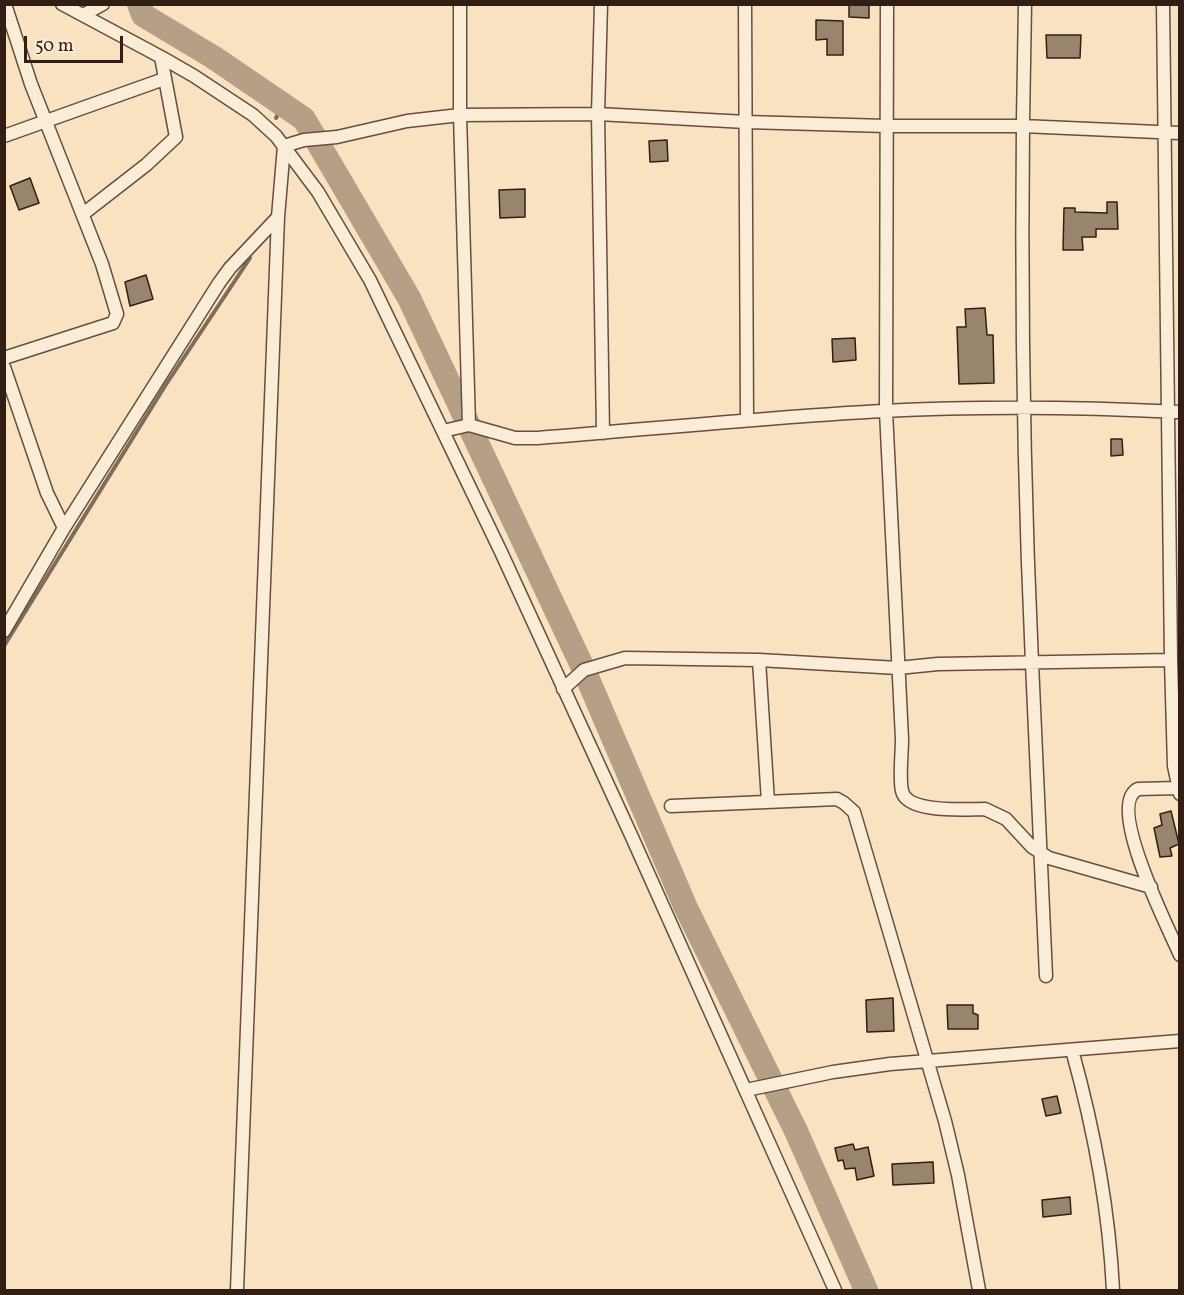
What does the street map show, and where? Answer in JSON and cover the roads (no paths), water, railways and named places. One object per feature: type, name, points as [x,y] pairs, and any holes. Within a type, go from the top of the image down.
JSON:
[{"type":"street","points":[[4,358],[113,323],[117,314],[102,264],[46,123],[5,4]]},
{"type":"street","points":[[62,4],[161,57],[253,115],[284,146],[318,192],[370,280],[443,431],[563,688],[835,1290]]},
{"type":"street","points":[[83,15],[103,4]]},
{"type":"street","points":[[460,4],[460,115],[469,425]]},
{"type":"street","points":[[601,4],[598,114],[603,433]]},
{"type":"street","points":[[745,4],[747,420]]},
{"type":"street","points":[[887,4],[886,411],[902,792],[906,799],[922,807],[992,812],[1012,824],[1041,854],[1058,862],[1151,887]]},
{"type":"street","points":[[1025,4],[1022,126],[1025,408],[1032,662],[1046,976]]},
{"type":"street","points":[[1163,4],[1164,132],[1173,411],[1171,660],[1176,687],[1174,766],[1179,791],[1138,789],[1133,791],[1129,798],[1132,838],[1179,956]]},
{"type":"street","points":[[83,214],[146,165],[176,137],[161,57]]},
{"type":"street","points":[[4,136],[46,123],[164,79]]},
{"type":"street","points":[[284,146],[304,140],[337,137],[407,121],[460,115],[598,114],[746,122],[886,126],[1022,126],[1179,134]]},
{"type":"street","points":[[237,1290],[278,217],[284,146]]},
{"type":"street","points":[[4,631],[64,528],[219,284],[230,268],[278,217]]},
{"type":"street","points":[[4,367],[47,493],[64,528]]},
{"type":"street","points":[[443,431],[469,425],[515,438],[886,411],[1113,408],[1173,411]]},
{"type":"street","points":[[563,688],[584,670],[624,658],[759,660],[898,668],[938,664],[1171,660]]},
{"type":"street","points":[[759,660],[768,802]]},
{"type":"street","points":[[671,806],[837,799],[854,812],[958,1174],[979,1290]]},
{"type":"street","points":[[746,1090],[852,1069],[1179,1041]]},
{"type":"street","points":[[1072,1050],[1098,1156],[1107,1220],[1113,1290]]},
{"type":"waterway","points":[[139,4],[143,15],[213,57],[304,119],[409,298],[584,670],[686,908],[796,1131],[866,1290]]},
{"type":"waterway","points":[[276,118],[283,104]]},
{"type":"waterway","points":[[4,646],[165,386],[250,258]]}]
